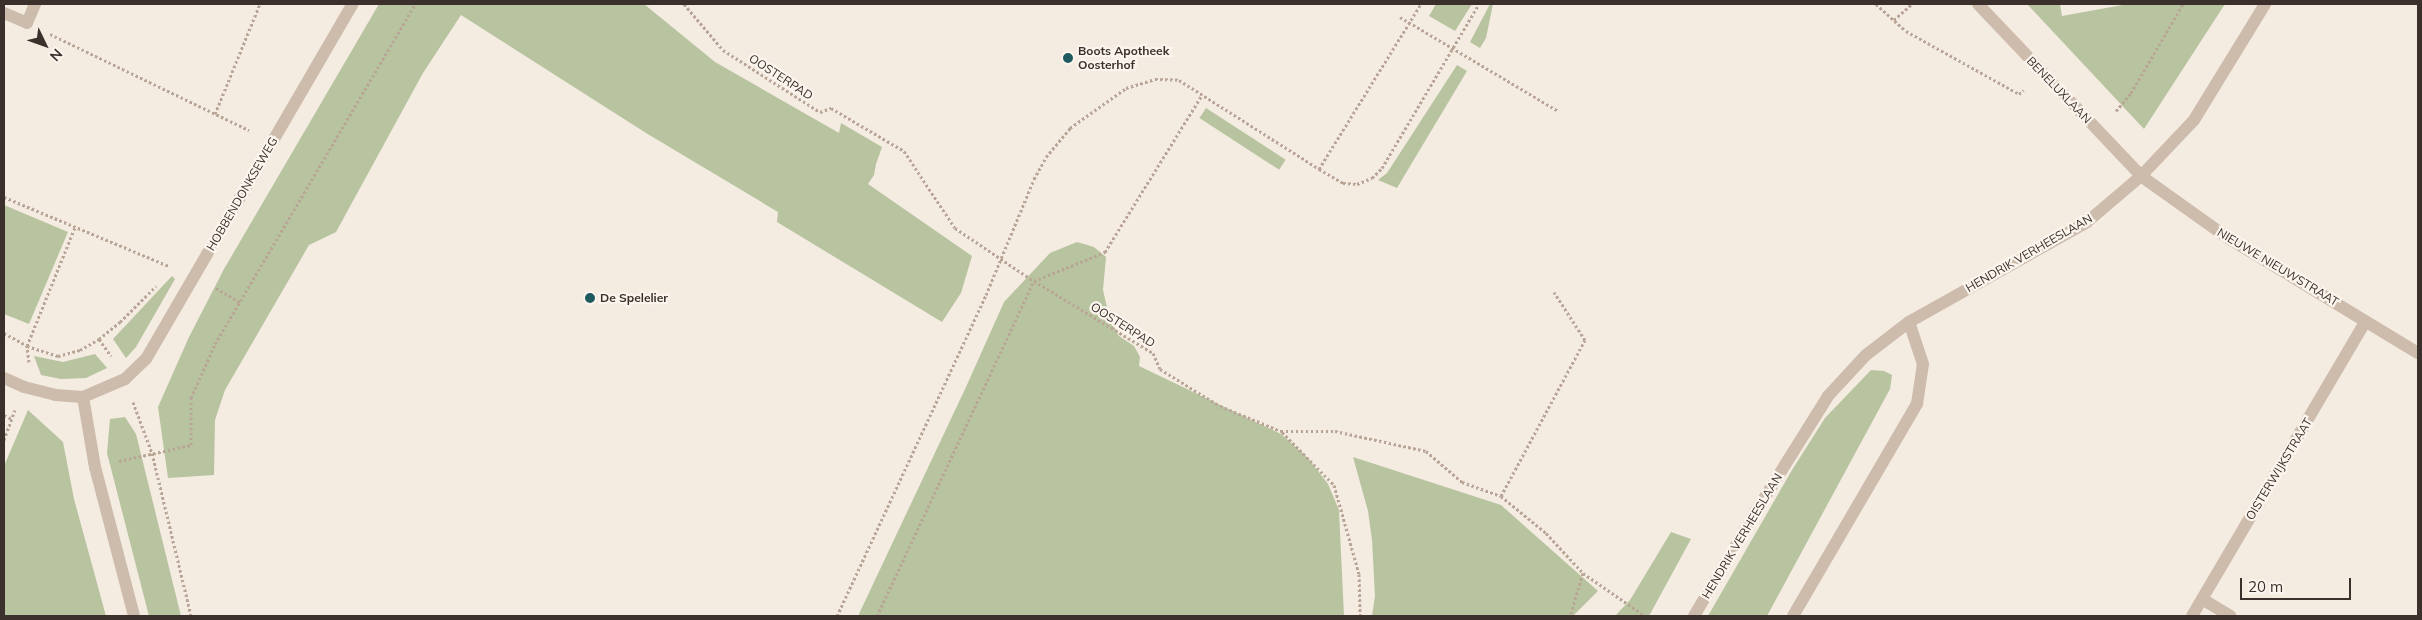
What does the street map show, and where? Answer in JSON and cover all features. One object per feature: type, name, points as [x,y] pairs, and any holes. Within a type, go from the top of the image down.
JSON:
[{"type":"street","points":[[4,14],[27,23],[35,4]]},
{"type":"street","name":"HOBBENDONKSEWEG","points":[[125,380],[146,359],[193,275],[353,4]]},
{"type":"street","name":"BENELUXLAAN","points":[[1978,4],[2141,176]]},
{"type":"street","name":"HENDRIK VERHEESLAAN","points":[[1694,616],[1828,396],[1866,355],[1908,322],[2087,222],[2141,176],[2194,120],[2265,4]]},
{"type":"street","name":"NIEUWE NIEUWSTRAAT","points":[[2141,176],[2228,238],[2418,353]]},
{"type":"street","name":"OISTERWIJKSTRAAT","points":[[2192,616],[2366,321]]},
{"type":"street","points":[[1793,616],[1918,404],[1923,364],[1908,322]]},
{"type":"street","points":[[4,378],[24,387],[55,395],[83,397],[125,380]]},
{"type":"street","points":[[83,397],[95,467],[134,616]]},
{"type":"street","points":[[2202,599],[2230,616]]},
{"type":"path","points":[[215,114],[260,4]]},
{"type":"path","points":[[95,467],[191,445],[191,398],[215,344],[241,303],[415,4]]},
{"type":"path","name":"OOSTERPAD","points":[[684,4],[723,50],[820,112],[831,108],[904,151],[955,228],[1034,281],[1154,353],[1160,369],[1220,406],[1281,431],[1335,432],[1426,451],[1462,482],[1501,496],[1546,532],[1583,573],[1645,616]]},
{"type":"path","points":[[1319,170],[1421,4]]},
{"type":"path","points":[[837,616],[986,295],[1042,164],[1070,128],[1126,88],[1155,79],[1179,80],[1319,170],[1343,183],[1357,184],[1372,178],[1382,168],[1479,4]]},
{"type":"path","points":[[1876,4],[1906,31],[2020,94],[2043,74]]},
{"type":"path","points":[[1894,20],[1912,4]]},
{"type":"path","points":[[2098,132],[2131,93],[2183,4]]},
{"type":"path","points":[[1400,18],[1558,111]]},
{"type":"path","points":[[27,23],[272,141]]},
{"type":"path","points":[[877,616],[1034,281],[1105,252],[1202,95]]},
{"type":"path","points":[[4,197],[193,275],[241,303]]},
{"type":"path","points":[[24,387],[31,371],[27,346],[75,226]]},
{"type":"path","points":[[1501,496],[1585,340],[1554,292]]},
{"type":"path","points":[[4,333],[27,346],[58,356],[80,350],[99,339]]},
{"type":"path","points":[[125,380],[152,453],[191,616]]},
{"type":"path","points":[[4,415],[12,419]]},
{"type":"path","points":[[1281,431],[1334,485],[1359,574],[1360,616]]},
{"type":"path","points":[[1570,616],[1583,573]]},
{"type":"green space","points":[[379,4],[644,4],[715,62],[839,133],[841,123],[882,147],[874,175],[868,184],[972,256],[961,293],[942,322],[777,222],[778,212],[646,133],[461,15],[423,73],[336,232],[309,245],[225,390],[215,420],[214,475],[168,478],[158,407],[189,337],[224,269]]},
{"type":"green space","points":[[1436,4],[1472,4],[1455,31],[1429,16]]},
{"type":"green space","points":[[1490,4],[1493,4],[1486,38],[1480,48],[1470,42]]},
{"type":"green space","points":[[2027,4],[2060,4],[2062,16],[2128,4],[2225,4],[2144,129]]},
{"type":"green space","points":[[1457,65],[1467,71],[1397,188],[1378,180],[1387,173]]},
{"type":"green space","points":[[1206,108],[1286,160],[1279,170],[1199,118]]},
{"type":"green space","points":[[4,205],[68,232],[29,324],[4,314]]},
{"type":"green space","points":[[1077,242],[1094,247],[1106,257],[1103,290],[1109,316],[1119,336],[1134,346],[1140,357],[1139,366],[1281,434],[1309,459],[1328,484],[1339,510],[1344,616],[858,616],[1004,302],[1050,253]]},
{"type":"green space","points":[[172,276],[175,279],[136,347],[126,358],[113,339]]},
{"type":"green space","points":[[95,354],[107,368],[86,378],[61,379],[41,375],[34,356],[63,362]]},
{"type":"green space","points":[[1871,370],[1884,371],[1892,375],[1890,389],[1767,616],[1708,616],[1792,470],[1825,418]]},
{"type":"green space","points":[[28,410],[63,442],[74,499],[106,616],[4,616],[4,466]]},
{"type":"green space","points":[[125,417],[136,434],[181,616],[149,616],[107,453],[110,419]]},
{"type":"green space","points":[[1353,457],[1501,505],[1598,591],[1573,616],[1372,616],[1375,596],[1372,540],[1368,511]]},
{"type":"green space","points":[[1671,532],[1691,539],[1649,616],[1615,616],[1630,600]]},
{"type":"place","name":"Boots Apotheek Oosterhof","points":[[1068,58]]},
{"type":"place","name":"De Spelelier","points":[[590,298]]}]
